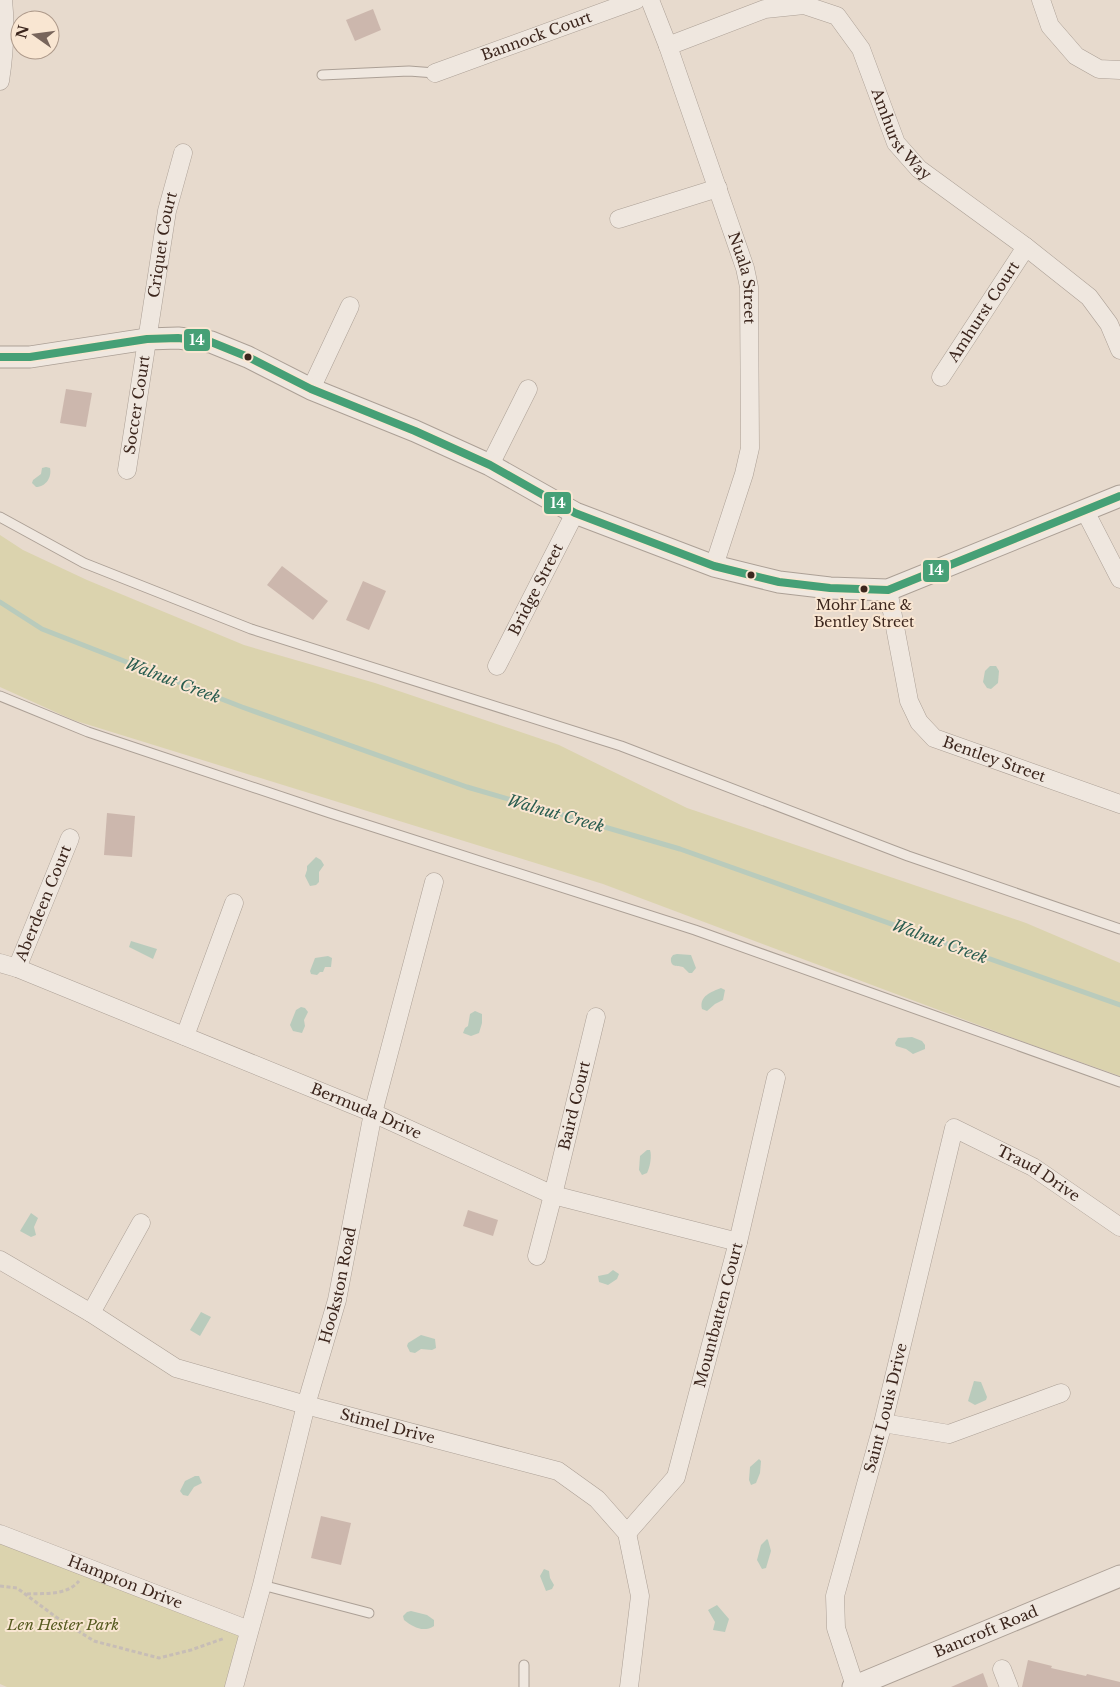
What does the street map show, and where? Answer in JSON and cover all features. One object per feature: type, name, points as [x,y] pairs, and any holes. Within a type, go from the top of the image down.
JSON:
[{"type":"street","points":[[0,81],[3,64],[3,0]]},
{"type":"street","name":"Bannock Court","points":[[435,74],[636,0]]},
{"type":"street","name":"Nuala Street","points":[[650,0],[740,251],[749,287],[750,448],[744,474],[714,566]]},
{"type":"street","points":[[1041,0],[1050,26],[1076,56],[1099,69],[1120,70]]},
{"type":"street","name":"Amhurst Way","points":[[668,46],[764,9],[804,5],[836,16],[861,48],[896,144],[919,169],[1026,247],[1089,297],[1109,324],[1120,350]]},
{"type":"street","name":"Criquet Court","points":[[147,339],[167,211],[183,153]]},
{"type":"street","points":[[619,220],[718,188]]},
{"type":"street","name":"Amhurst Court","points":[[941,377],[1026,247]]},
{"type":"street","points":[[311,389],[350,306]]},
{"type":"street","points":[[0,357],[30,357],[147,339],[178,338],[211,342],[248,357],[311,389],[415,430],[490,465],[575,513],[714,566],[779,582],[830,588],[888,590],[1120,496]]},
{"type":"street","name":"Soccer Court","points":[[126,470],[147,339]]},
{"type":"street","points":[[490,465],[528,389]]},
{"type":"street","points":[[1085,510],[1120,579]]},
{"type":"street","name":"Bridge Street","points":[[497,666],[575,513]]},
{"type":"street","name":"Bentley Street","points":[[888,590],[909,701],[920,722],[934,738],[1120,804]]},
{"type":"street","name":"Aberdeen Court","points":[[8,965],[70,838]]},
{"type":"street","name":"Hookston Road","points":[[234,1687],[262,1585],[306,1405],[337,1300],[373,1113],[434,882]]},
{"type":"street","points":[[185,1036],[234,903]]},
{"type":"street","name":"Bermuda Drive","points":[[8,965],[373,1113],[553,1195],[738,1242]]},
{"type":"street","name":"Baird Court","points":[[537,1256],[596,1016]]},
{"type":"street","name":"Mountbatten Court","points":[[627,1533],[676,1478],[738,1242],[776,1078]]},
{"type":"street","name":"Traud Drive","points":[[954,1128],[1033,1167],[1120,1227]]},
{"type":"street","name":"Saint Louis Drive","points":[[854,1687],[836,1628],[835,1596],[883,1423],[954,1128]]},
{"type":"street","points":[[91,1313],[141,1223]]},
{"type":"street","name":"Stimel Drive","points":[[0,1260],[91,1313],[176,1368],[306,1405],[558,1471],[597,1499],[627,1533],[640,1596],[628,1687]]},
{"type":"street","points":[[883,1423],[949,1434],[1061,1393]]},
{"type":"street","name":"Hampton Drive","points":[[0,1534],[249,1630]]},
{"type":"street","name":"Bancroft Road","points":[[854,1687],[1120,1576]]},
{"type":"street","points":[[1002,1669],[1009,1687]]},
{"type":"lane","points":[[322,75],[409,71],[435,74]]},
{"type":"lane","points":[[0,517],[84,563],[251,629],[621,746],[908,856],[1120,929]]},
{"type":"lane","points":[[0,696],[97,735],[330,813],[695,930],[1120,1082]]},
{"type":"lane","points":[[262,1585],[369,1613]]},
{"type":"lane","points":[[524,1665],[524,1687]]},
{"type":"path","points":[[26,1594],[53,1593],[72,1589],[89,1568]]},
{"type":"path","points":[[0,1586],[17,1588],[56,1618],[94,1641],[159,1658],[190,1650],[249,1630]]},
{"type":"green space","points":[[0,535],[23,550],[87,580],[244,645],[375,683],[559,745],[687,808],[1026,923],[1120,963],[1120,1076],[1024,1042],[603,884],[73,720],[0,687]]},
{"type":"green space","name":"Len Hester Park","points":[[0,1534],[249,1630],[234,1687],[7,1687],[0,1684]]},
{"type":"shaded area","points":[[42,468],[50,468],[49,478],[43,485],[36,487],[32,483],[33,480],[41,474]]},
{"type":"shaded area","points":[[990,666],[996,666],[999,671],[998,683],[991,689],[987,688],[983,682],[985,671]]},
{"type":"shaded area","points":[[316,857],[324,865],[319,872],[319,882],[316,885],[310,886],[305,876],[307,866]]},
{"type":"shaded area","points":[[131,941],[157,949],[153,959],[129,947]]},
{"type":"shaded area","points":[[677,954],[691,955],[696,968],[692,973],[672,963],[671,958]]},
{"type":"shaded area","points":[[328,956],[332,958],[331,967],[325,967],[323,972],[317,975],[311,974],[310,971],[315,958]]},
{"type":"shaded area","points":[[721,988],[725,990],[723,1000],[707,1011],[702,1009],[704,998]]},
{"type":"shaded area","points":[[301,1007],[305,1008],[308,1012],[304,1020],[305,1026],[302,1033],[293,1031],[290,1025],[296,1010]]},
{"type":"shaded area","points":[[475,1011],[482,1014],[482,1023],[479,1033],[471,1036],[463,1033],[468,1026],[470,1014]]},
{"type":"shaded area","points":[[912,1037],[922,1041],[925,1049],[913,1054],[906,1049],[896,1046],[895,1043],[898,1038]]},
{"type":"shaded area","points":[[647,1150],[651,1152],[650,1165],[647,1173],[642,1175],[639,1170],[640,1156]]},
{"type":"shaded area","points":[[31,1213],[38,1218],[34,1227],[36,1235],[31,1237],[20,1231]]},
{"type":"shaded area","points":[[613,1270],[619,1274],[617,1279],[608,1285],[599,1282],[598,1276],[608,1274]]},
{"type":"shaded area","points":[[201,1312],[211,1317],[200,1336],[190,1330]]},
{"type":"shaded area","points":[[421,1335],[435,1339],[436,1348],[432,1350],[421,1349],[415,1353],[410,1352],[407,1346],[408,1343]]},
{"type":"shaded area","points":[[974,1381],[981,1382],[987,1397],[986,1400],[975,1405],[968,1401]]},
{"type":"shaded area","points":[[759,1459],[761,1461],[760,1473],[756,1483],[751,1485],[749,1480],[750,1467]]},
{"type":"shaded area","points":[[199,1476],[202,1483],[194,1487],[188,1496],[183,1495],[180,1491],[185,1481]]},
{"type":"shaded area","points":[[767,1539],[771,1551],[766,1568],[762,1569],[757,1560],[761,1545]]},
{"type":"shaded area","points":[[544,1569],[549,1571],[554,1585],[552,1589],[546,1591],[540,1576]]},
{"type":"shaded area","points":[[717,1605],[729,1619],[725,1632],[713,1630],[715,1622],[708,1610]]},
{"type":"shaded area","points":[[411,1611],[427,1615],[434,1620],[434,1626],[422,1629],[411,1625],[404,1620],[403,1616]]},
{"type":"building","points":[[373,9],[381,30],[355,41],[346,20]]},
{"type":"building","points":[[66,389],[92,393],[86,427],[60,423]]},
{"type":"building","points":[[282,566],[328,601],[313,620],[267,585]]},
{"type":"building","points":[[363,581],[386,591],[369,630],[346,620]]},
{"type":"building","points":[[107,813],[135,816],[132,857],[104,855]]},
{"type":"building","points":[[468,1210],[498,1220],[493,1236],[463,1226]]},
{"type":"building","points":[[321,1516],[351,1523],[341,1565],[311,1558]]},
{"type":"building","points":[[1028,1660],[1052,1666],[1051,1668],[1120,1682],[1120,1687],[1022,1687]]},
{"type":"building","points":[[983,1673],[988,1687],[951,1687]]},
{"type":"waterway","name":"Walnut Creek","points":[[0,602],[42,629],[242,707],[467,787],[680,849],[1120,1005]]},
{"type":"transit line","name":"14","points":[[0,357],[30,357],[147,339],[178,338],[211,342],[248,357],[311,389],[415,431],[490,465],[575,513],[714,566],[779,582],[830,588],[888,590],[1120,496]]},
{"type":"place","name":"Mohr Lane & Bentley Street","points":[[864,589]]}]
